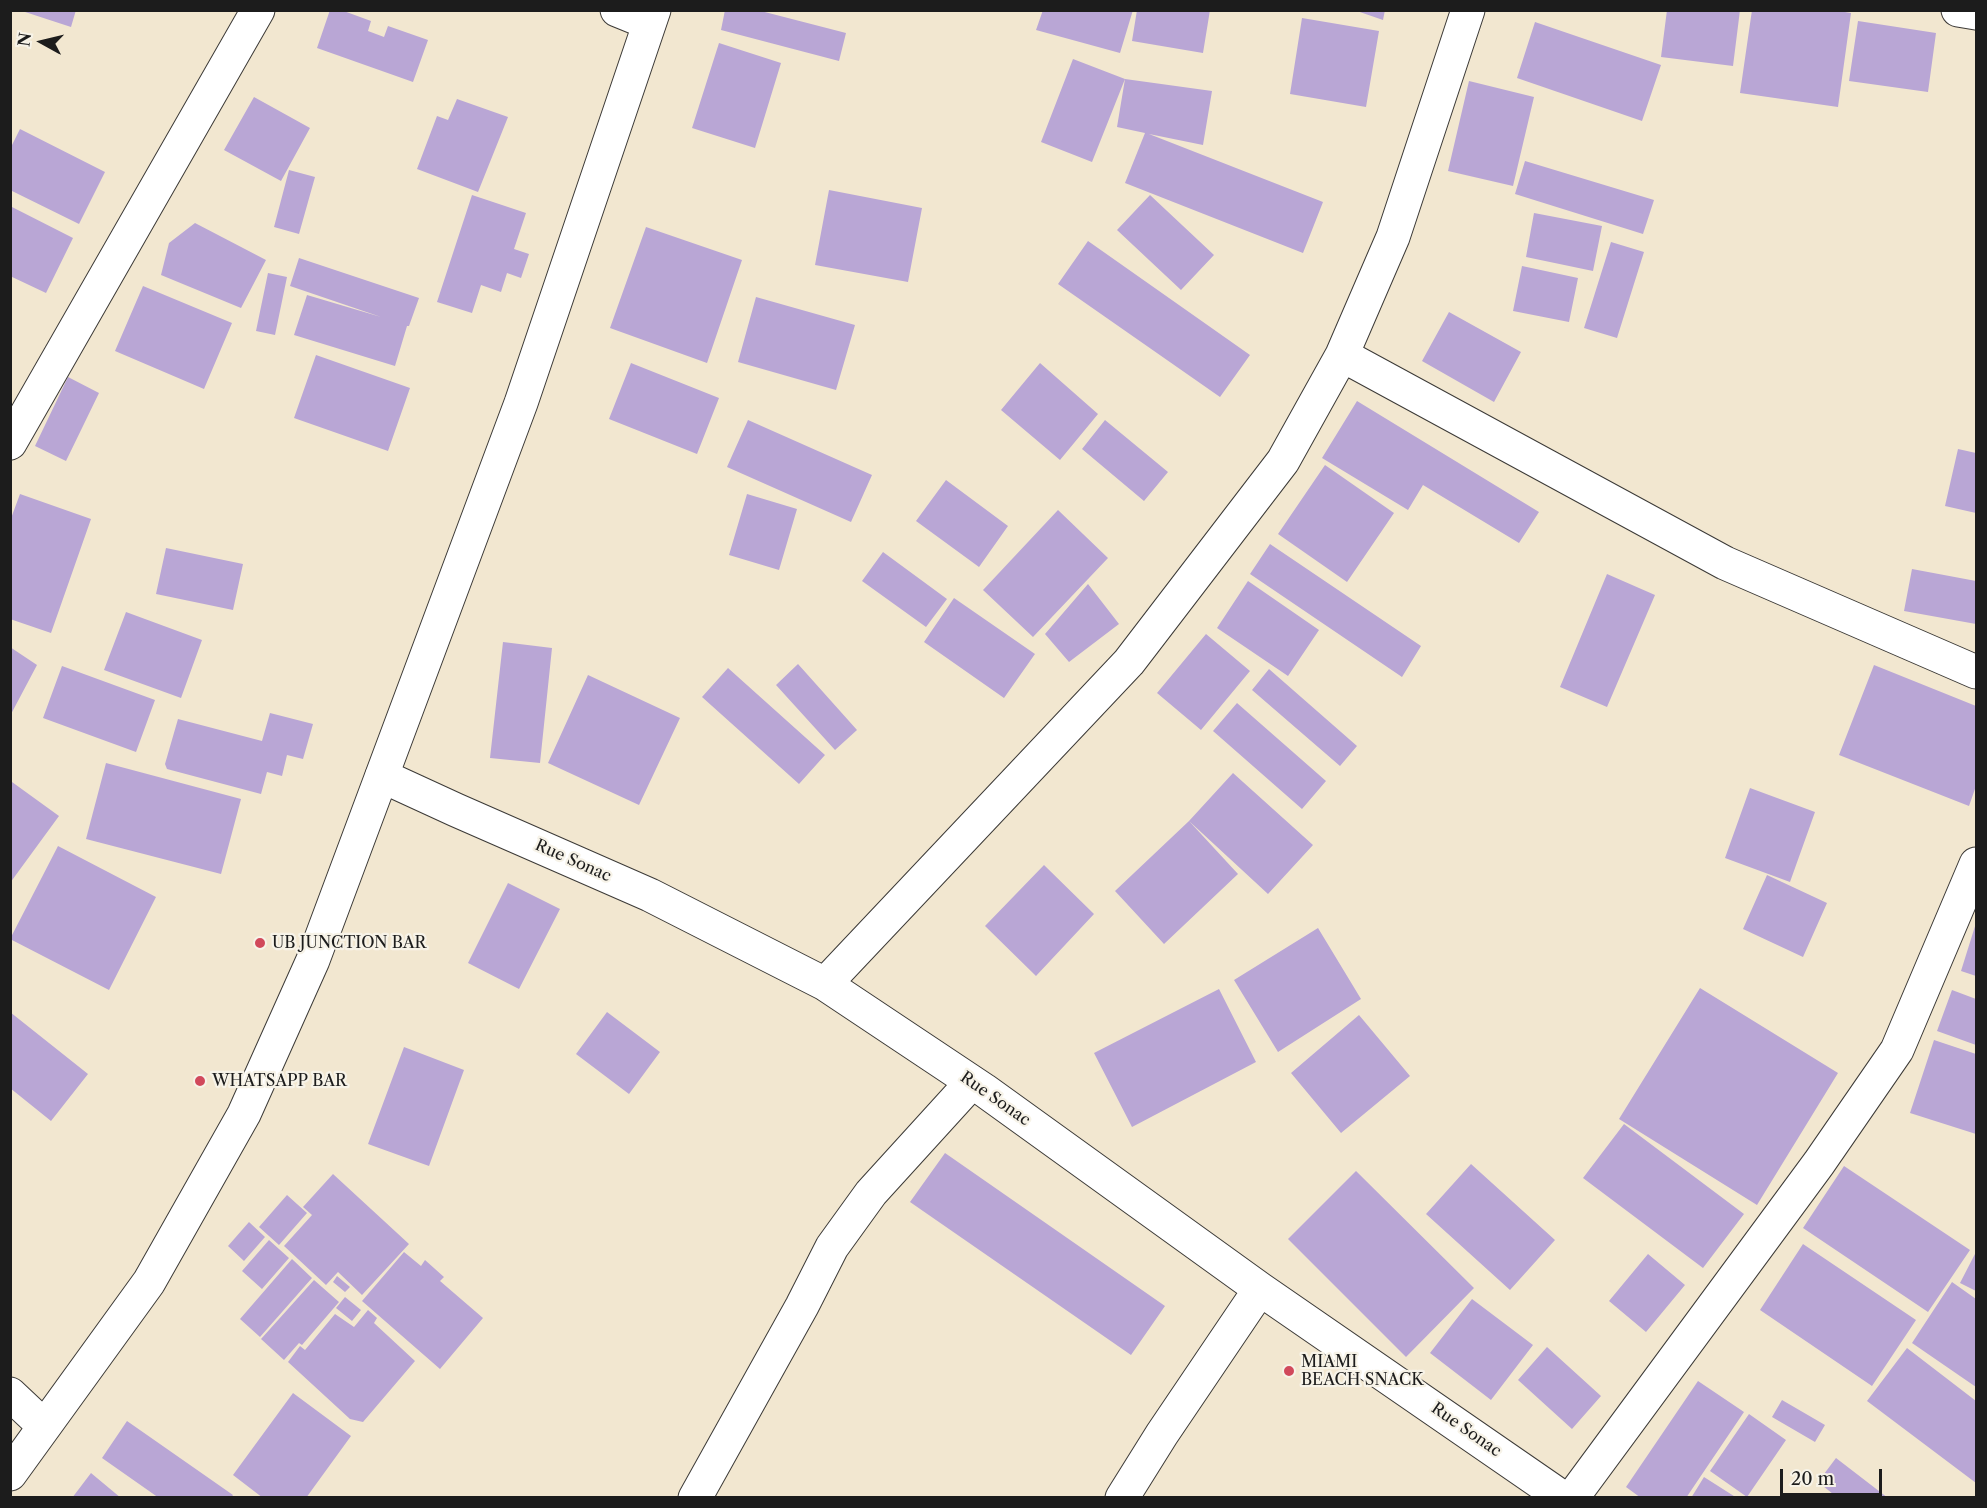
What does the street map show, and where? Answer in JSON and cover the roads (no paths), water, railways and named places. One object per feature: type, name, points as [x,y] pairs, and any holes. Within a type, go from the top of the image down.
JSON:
[{"type":"street","points":[[10,443],[258,10]]},
{"type":"street","points":[[10,1474],[149,1282],[244,1114],[313,960],[521,403],[651,17],[617,10]]},
{"type":"street","points":[[825,984],[1130,662],[1283,461],[1342,355],[1393,237],[1468,10]]},
{"type":"street","points":[[1958,10],[1977,13]]},
{"type":"street","points":[[1342,355],[1725,563],[1977,672]]},
{"type":"street","name":"Rue Sonac","points":[[382,776],[650,895],[825,984],[972,1082],[1260,1289],[1563,1497]]},
{"type":"street","points":[[1572,1497],[1820,1163],[1897,1050],[1977,864]]},
{"type":"street","points":[[695,1497],[802,1306],[832,1247],[871,1193],[972,1082]]},
{"type":"street","points":[[1122,1497],[1161,1434],[1260,1289]]},
{"type":"street","points":[[10,1394],[44,1426]]},
{"type":"place","name":"UB JUNCTION BAR","points":[[260,943]]},
{"type":"place","name":"WHATSAPP BAR","points":[[200,1081]]},
{"type":"place","name":"MIAMI BEACH SNACK","points":[[1289,1371]]}]
